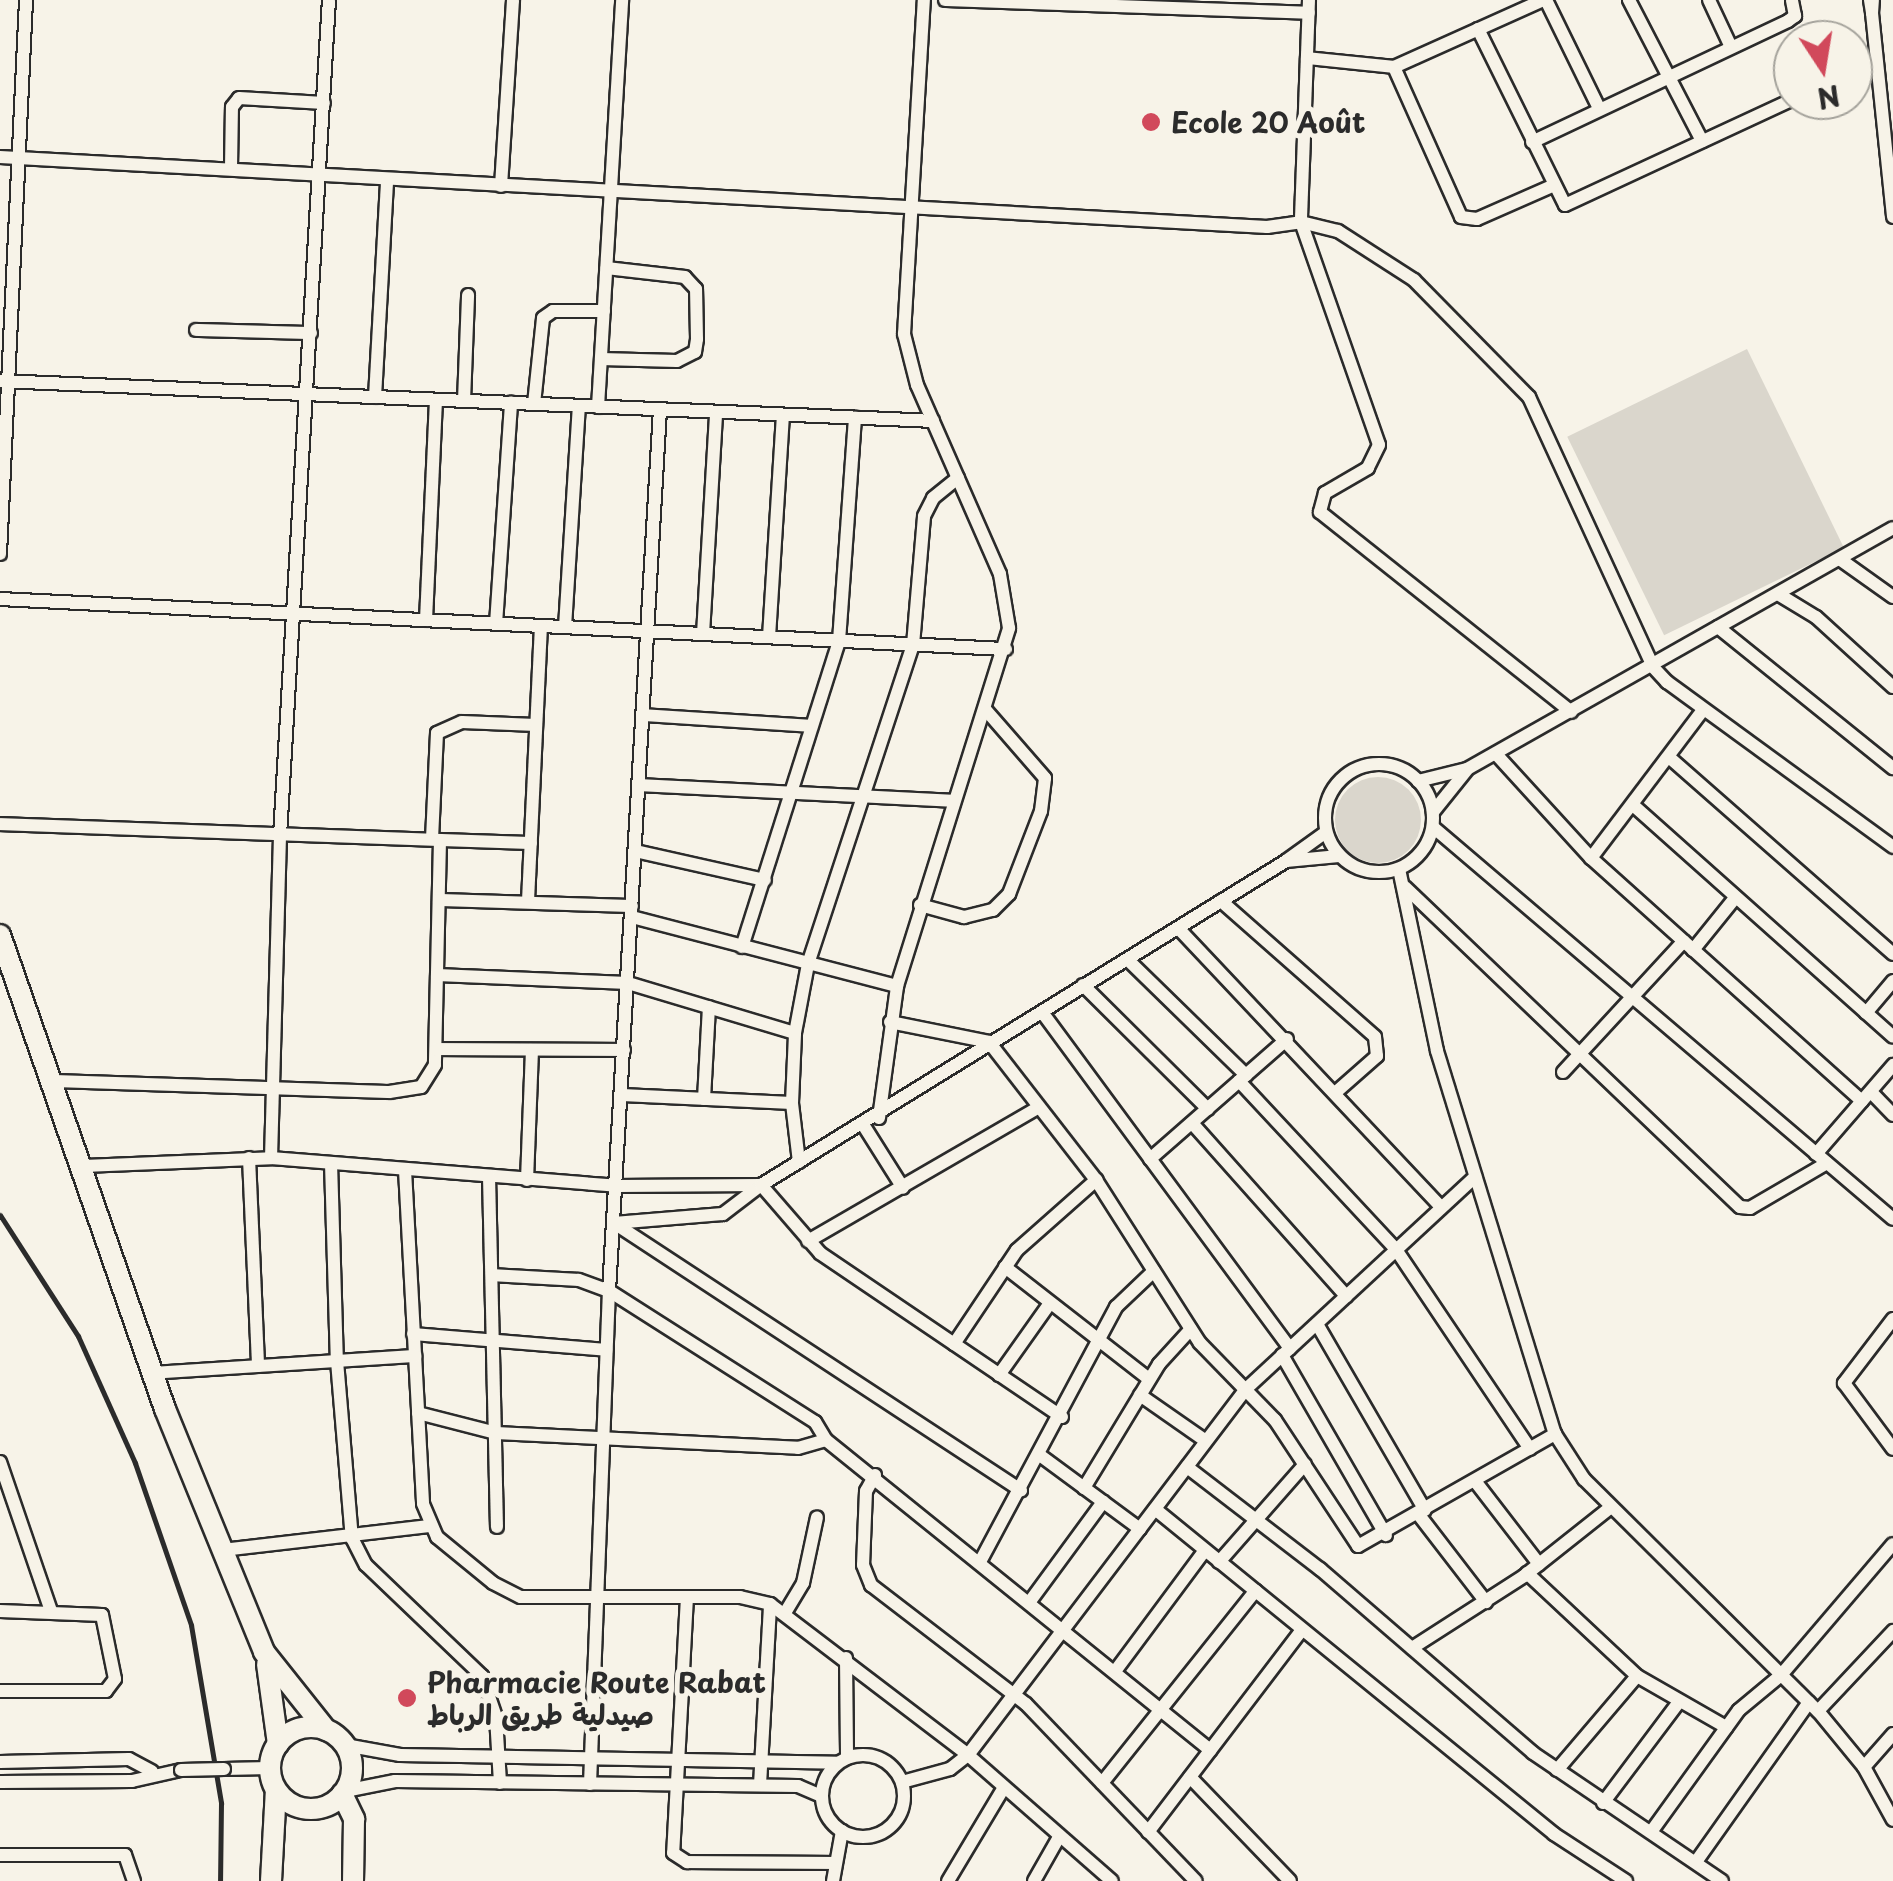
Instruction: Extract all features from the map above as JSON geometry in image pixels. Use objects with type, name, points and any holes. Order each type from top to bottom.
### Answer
[{"type":"main road","points":[[0,934],[84,1166],[151,1372],[264,1652],[278,1744],[270,1768],[276,1790],[271,1881]]},
{"type":"main road","points":[[264,1652],[326,1730],[345,1745],[352,1772],[343,1793],[308,1809],[276,1790]]},
{"type":"main road","points":[[278,1744],[300,1729],[326,1730]]},
{"type":"main road","points":[[343,1793],[354,1819],[353,1881]]},
{"type":"street","points":[[0,554],[26,0]]},
{"type":"street","points":[[271,1158],[280,836],[329,0]]},
{"type":"street","points":[[500,186],[512,0]]},
{"type":"street","points":[[598,406],[622,0]]},
{"type":"street","points":[[879,1118],[896,986],[951,801],[1006,649],[1008,604],[1000,574],[933,421],[904,334],[924,0]]},
{"type":"street","points":[[944,0],[1309,6],[1301,222],[1378,445],[1368,468],[1320,499],[1320,512],[1571,712]]},
{"type":"street","points":[[1307,58],[1394,67],[1544,0],[1599,108]]},
{"type":"street","points":[[1629,0],[1702,142]]},
{"type":"street","points":[[1709,0],[1731,47]]},
{"type":"street","points":[[1532,142],[1788,21],[1795,16],[1792,0]]},
{"type":"street","points":[[1871,4],[1876,83],[1893,217]]},
{"type":"street","points":[[1478,29],[1552,186],[1565,205],[1773,108]]},
{"type":"street","points":[[1394,67],[1461,217],[1477,220],[1552,186]]},
{"type":"street","points":[[1876,83],[1893,78]]},
{"type":"street","points":[[231,168],[232,107],[239,98],[324,103]]},
{"type":"street","points":[[0,157],[1267,227],[1301,222],[1338,231],[1384,256],[1516,380],[1542,420],[1652,666],[1702,710],[1893,847]]},
{"type":"street","points":[[374,397],[388,181]]},
{"type":"street","points":[[601,359],[677,361],[695,352],[697,339],[696,289],[686,277],[608,268]]},
{"type":"street","points":[[464,401],[468,295]]},
{"type":"street","points":[[534,404],[543,318],[553,311],[604,311]]},
{"type":"street","points":[[196,330],[311,333]]},
{"type":"street","points":[[6,381],[933,421]]},
{"type":"street","points":[[426,620],[436,400]]},
{"type":"street","points":[[496,624],[511,403]]},
{"type":"street","points":[[565,627],[579,406]]},
{"type":"street","points":[[590,1784],[594,1598],[609,1291],[660,409]]},
{"type":"street","points":[[702,634],[716,412]]},
{"type":"street","points":[[770,638],[783,415]]},
{"type":"street","points":[[742,947],[839,641],[855,418]]},
{"type":"street","points":[[799,1162],[792,1102],[794,1034],[808,964],[912,644],[924,516],[933,498],[958,478]]},
{"type":"street","points":[[1418,780],[1467,769],[1496,754],[1893,528]]},
{"type":"street","points":[[1841,560],[1893,596]]},
{"type":"street","points":[[1778,594],[1816,618],[1893,687]]},
{"type":"street","points":[[0,599],[1006,649]]},
{"type":"street","points":[[528,901],[541,626]]},
{"type":"street","points":[[1718,627],[1893,768]]},
{"type":"street","points":[[920,905],[964,917],[993,910],[1009,894],[1042,811],[1045,778],[985,708]]},
{"type":"street","points":[[1591,858],[1670,758],[1702,710]]},
{"type":"street","points":[[643,715],[812,726]]},
{"type":"street","points":[[53,1081],[407,1092],[430,1081],[436,1050],[438,733],[462,722],[536,725]]},
{"type":"street","points":[[1496,754],[1591,858],[1866,1097],[1893,1115]]},
{"type":"street","points":[[1670,758],[1893,954]]},
{"type":"street","points":[[1386,764],[1418,780],[1433,812],[1426,845],[1399,869],[1367,872],[1339,856],[1326,832],[1327,800],[1350,772],[1386,764]]},
{"type":"street","points":[[1433,812],[1467,769]]},
{"type":"street","points":[[639,785],[951,801]]},
{"type":"street","points":[[1633,805],[1893,1037]]},
{"type":"street","points":[[0,824],[531,843]]},
{"type":"street","points":[[1432,827],[1631,1001],[1893,1219]]},
{"type":"street","points":[[614,1223],[723,1214],[761,1185],[879,1118],[989,1042],[1179,929],[1326,832]]},
{"type":"street","points":[[635,851],[765,880]]},
{"type":"street","points":[[1286,861],[1339,856]]},
{"type":"street","points":[[1399,869],[1437,1051],[1555,1434],[1611,1507],[1813,1706],[1864,1767],[1893,1820]]},
{"type":"street","points":[[1406,888],[1740,1207],[1822,1158],[1893,1065]]},
{"type":"street","points":[[1563,1072],[1735,898]]},
{"type":"street","points":[[439,900],[528,901],[632,911],[742,947],[896,986]]},
{"type":"street","points":[[1222,901],[1375,1037],[1377,1056],[1335,1093]]},
{"type":"street","points":[[1179,929],[1288,1039],[1441,1207]]},
{"type":"street","points":[[1128,960],[1243,1078],[1395,1248],[1530,1448]]},
{"type":"street","points":[[436,975],[628,983],[794,1034]]},
{"type":"street","points":[[1866,1013],[1893,981]]},
{"type":"street","points":[[1084,985],[1208,1109]]},
{"type":"street","points":[[704,1099],[710,1008]]},
{"type":"street","points":[[1042,1012],[1286,1352],[1386,1535]]},
{"type":"street","points":[[890,1022],[989,1042],[1096,1180],[1191,1329],[1247,1388],[1305,1464],[1358,1546],[1386,1535],[1555,1434]]},
{"type":"street","points":[[1150,1160],[1288,1039]]},
{"type":"street","points":[[436,1050],[624,1050]]},
{"type":"street","points":[[527,1180],[532,1050]]},
{"type":"street","points":[[622,1095],[792,1102]]},
{"type":"street","points":[[808,1241],[1038,1108]]},
{"type":"street","points":[[1192,1123],[1346,1296]]},
{"type":"street","points":[[864,1126],[903,1188]]},
{"type":"street","points":[[249,1158],[258,1366]]},
{"type":"street","points":[[84,1166],[271,1158],[616,1186],[761,1185]]},
{"type":"street","points":[[331,1163],[337,1360],[352,1538],[366,1565],[482,1676],[501,1757],[500,1783]]},
{"type":"street","points":[[405,1170],[418,1413],[430,1526],[505,1592],[594,1598],[686,1597],[770,1604],[846,1658],[968,1755],[1112,1881]]},
{"type":"street","points":[[488,1176],[497,1528]]},
{"type":"street","points":[[902,1782],[950,1769],[968,1755],[1247,1388],[1475,1177]]},
{"type":"street","points":[[954,1344],[1030,1235],[1096,1180]]},
{"type":"street","points":[[761,1185],[808,1241],[1062,1418]]},
{"type":"street","points":[[614,1223],[1021,1490]]},
{"type":"street","points":[[1005,1267],[1149,1379]]},
{"type":"street","points":[[981,1560],[1062,1418],[1116,1307],[1154,1271]]},
{"type":"street","points":[[492,1275],[578,1280],[609,1291],[815,1422],[826,1440],[1066,1627],[1210,1750]]},
{"type":"street","points":[[999,1375],[1050,1303]]},
{"type":"street","points":[[1891,1441],[1844,1383],[1893,1319]]},
{"type":"street","points":[[1317,1324],[1422,1512],[1486,1602]]},
{"type":"street","points":[[1084,1488],[1149,1379],[1191,1329]]},
{"type":"street","points":[[414,1334],[606,1350]]},
{"type":"street","points":[[151,1372],[415,1356]]},
{"type":"street","points":[[1140,1395],[1206,1441]]},
{"type":"street","points":[[418,1413],[496,1432],[798,1448],[826,1440]]},
{"type":"street","points":[[1041,1456],[1140,1529]]},
{"type":"street","points":[[0,1462],[50,1611]]},
{"type":"street","points":[[1220,1562],[1305,1464]]},
{"type":"street","points":[[1187,1467],[1557,1770],[1698,1860],[1722,1881]]},
{"type":"street","points":[[874,1475],[865,1498],[867,1580],[1015,1695],[1196,1881]]},
{"type":"street","points":[[1475,1481],[1540,1564]]},
{"type":"street","points":[[1031,1600],[1103,1502]]},
{"type":"street","points":[[1412,1648],[1528,1573],[1611,1507]]},
{"type":"street","points":[[1155,1509],[1554,1834],[1626,1881]]},
{"type":"street","points":[[785,1612],[803,1583],[817,1517]]},
{"type":"street","points":[[222,1550],[430,1526]]},
{"type":"street","points":[[1651,1832],[1726,1727],[1781,1675],[1893,1544]]},
{"type":"street","points":[[1116,1670],[1205,1550]]},
{"type":"street","points":[[1528,1573],[1637,1676],[1678,1703],[1726,1727]]},
{"type":"street","points":[[1102,1783],[1255,1591]]},
{"type":"street","points":[[686,1597],[672,1849],[681,1861],[833,1863]]},
{"type":"street","points":[[760,1785],[770,1604]]},
{"type":"street","points":[[0,1610],[104,1617],[113,1687],[0,1692]]},
{"type":"street","points":[[1148,1832],[1302,1630]]},
{"type":"street","points":[[1698,1860],[1813,1706],[1893,1630]]},
{"type":"street","points":[[822,1796],[843,1761],[846,1658]]},
{"type":"street","points":[[1557,1770],[1637,1676]]},
{"type":"street","points":[[1603,1802],[1678,1703]]},
{"type":"street","points":[[1864,1767],[1893,1734]]},
{"type":"street","points":[[343,1793],[396,1782],[807,1787],[822,1796],[828,1816],[842,1831],[866,1836],[889,1827],[903,1806],[902,1782],[880,1758],[760,1762],[501,1757],[381,1754],[345,1745]]},
{"type":"street","points":[[0,1762],[129,1759],[152,1772]]},
{"type":"street","points":[[0,1782],[132,1780],[152,1772],[270,1768]]},
{"type":"street","points":[[1190,1777],[1290,1881]]},
{"type":"street","points":[[1877,1788],[1893,1792]]},
{"type":"street","points":[[948,1881],[1003,1789]]},
{"type":"street","points":[[833,1881],[833,1863],[842,1831]]},
{"type":"street","points":[[1034,1881],[1059,1837]]},
{"type":"street","points":[[0,1855],[124,1855],[134,1881]]},
{"type":"shaded area","points":[[1747,349],[1844,548],[1664,635],[1567,437]]},
{"type":"shaded area","points":[[1378,777],[1402,784],[1414,796],[1421,820],[1414,844],[1402,856],[1378,863],[1354,856],[1342,844],[1335,820],[1342,796],[1354,784]]},
{"type":"railway","points":[[0,1215],[78,1336],[135,1463],[191,1625],[221,1803],[220,1881]]},
{"type":"place","name":"Ecole 20 Août","points":[[1151,122]]},
{"type":"place","name":"Pharmacie Route Rabat صيدلية طريق الرباط","points":[[407,1698]]}]
